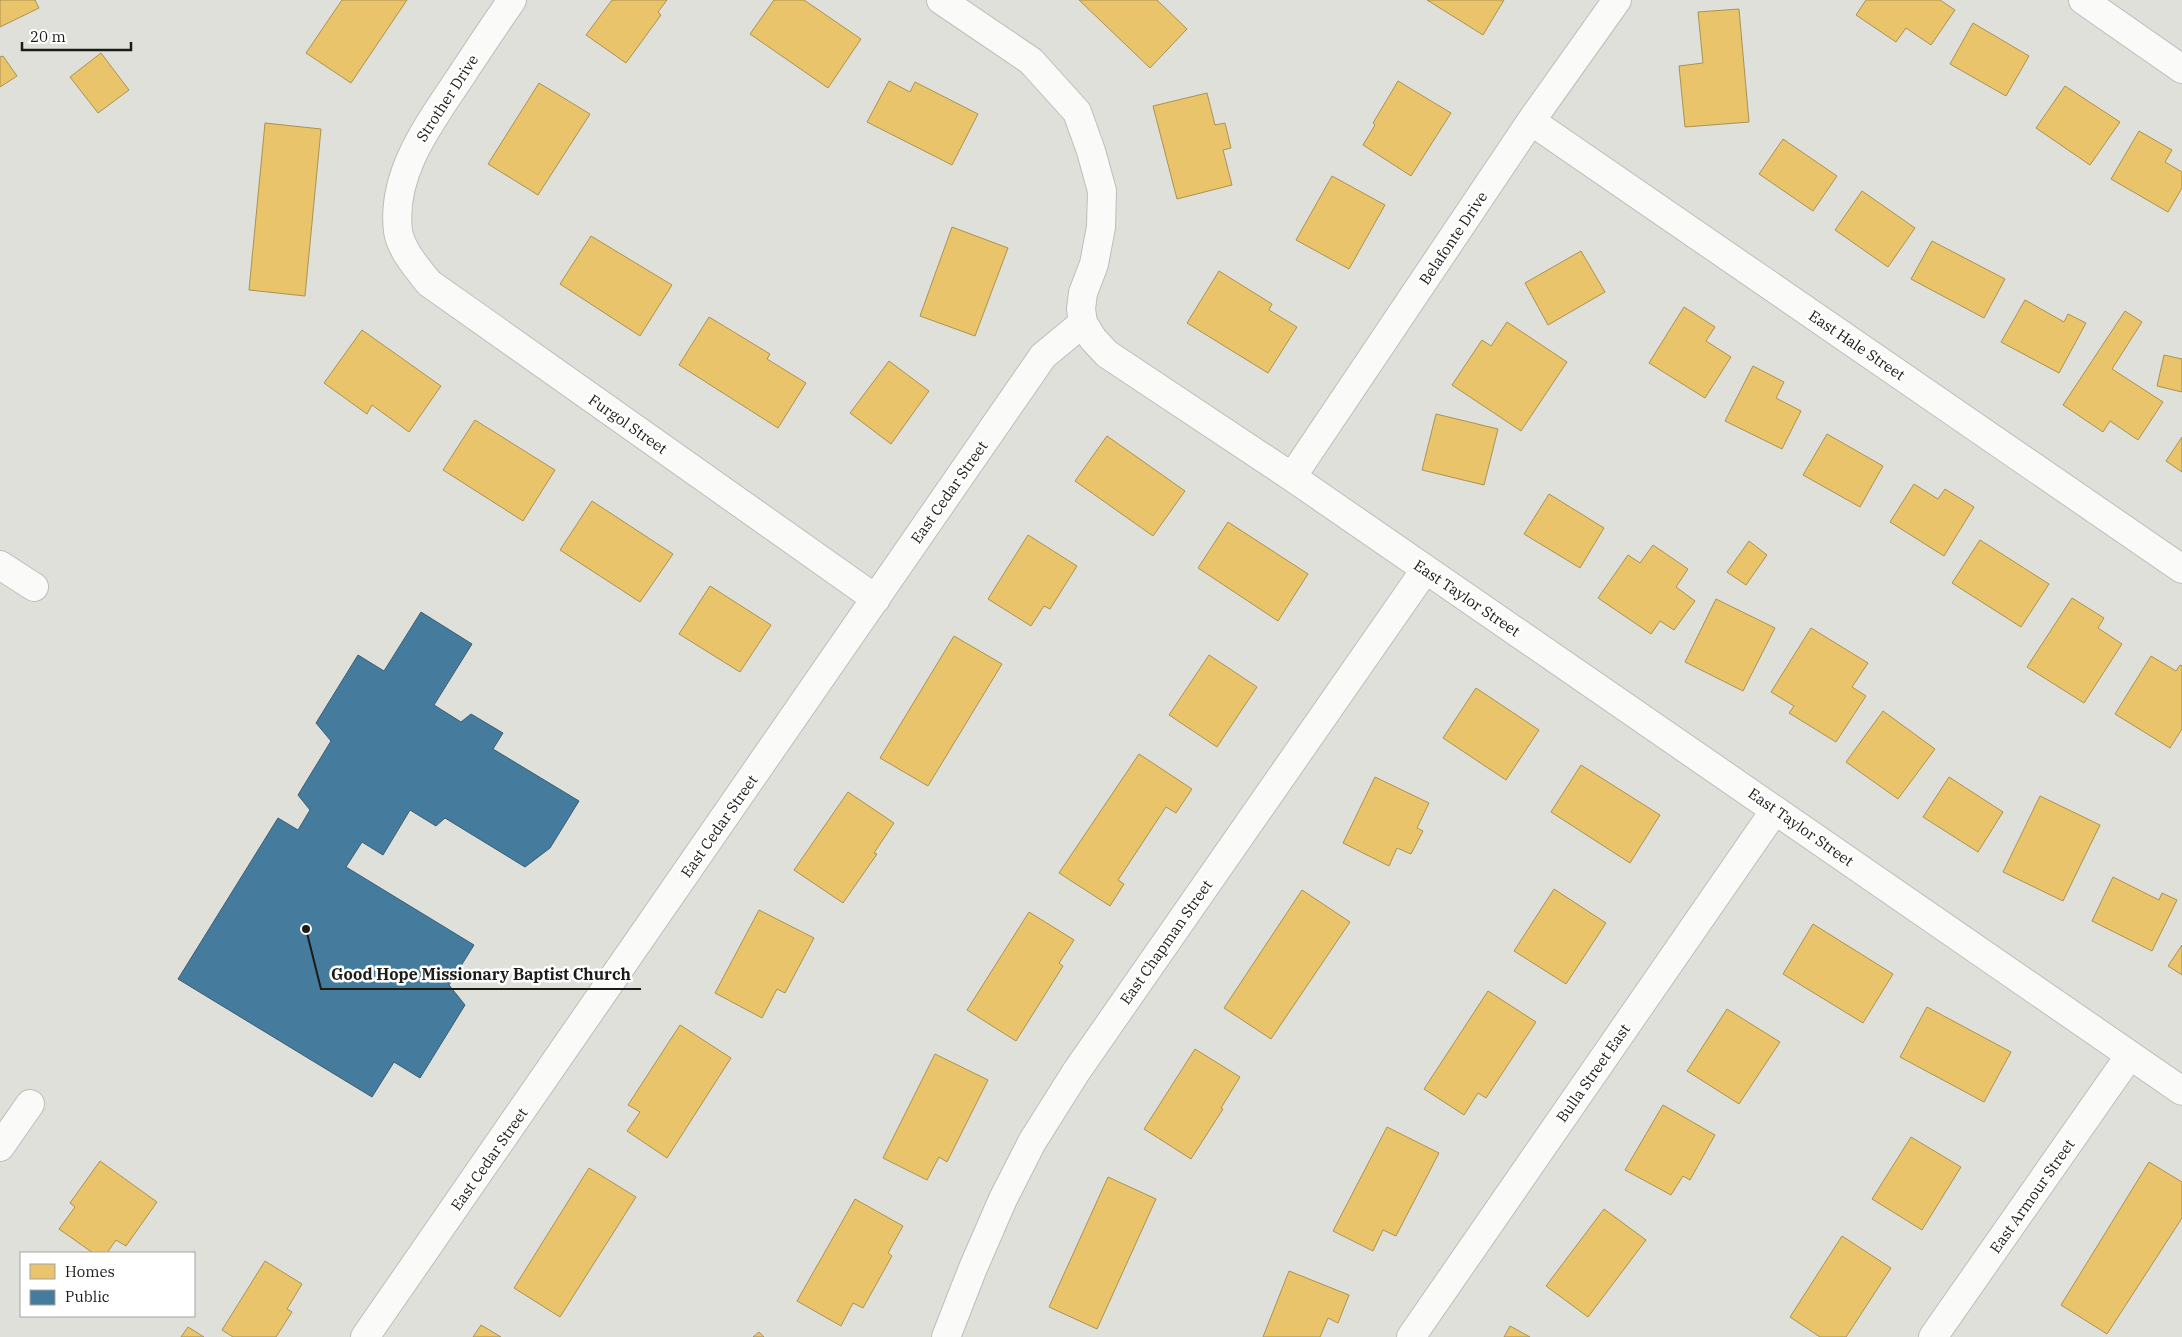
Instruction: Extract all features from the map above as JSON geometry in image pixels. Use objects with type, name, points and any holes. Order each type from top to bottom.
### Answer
[{"type":"street","name":"Strother Drive","points":[[398,233],[398,204],[405,174],[422,133],[512,0]]},
{"type":"street","points":[[942,0],[1031,61],[1076,112],[1102,191],[1101,227],[1094,264],[1083,293],[1081,309],[1083,323]]},
{"type":"street","name":"Belafonte Drive","points":[[1292,477],[1531,121],[1617,0]]},
{"type":"street","points":[[2083,0],[2182,68]]},
{"type":"street","name":"East Hale Street","points":[[1531,121],[2182,568]]},
{"type":"street","name":"Furgol Street","points":[[398,233],[411,261],[429,283],[876,599]]},
{"type":"street","name":"East Taylor Street","points":[[1083,323],[1093,339],[1107,354],[1292,477],[2182,1091]]},
{"type":"street","name":"East Cedar Street","points":[[365,1337],[1043,356],[1083,323]]},
{"type":"street","points":[[0,565],[34,587]]},
{"type":"street","name":"East Chapman Street","points":[[946,1337],[973,1268],[1003,1200],[1032,1142],[1076,1072],[1425,570]]},
{"type":"street","name":"Bulla Street East","points":[[1411,1337],[1775,810]]},
{"type":"street","name":"East Armour Street","points":[[1933,1337],[2130,1055]]},
{"type":"street","points":[[0,1147],[30,1104]]},
{"type":"building: Homes","points":[[0,0],[35,0],[39,8],[0,27]]},
{"type":"building: Homes","points":[[342,0],[407,0],[351,83],[306,53]]},
{"type":"building: Homes","points":[[612,0],[667,0],[658,12],[661,15],[626,63],[586,35]]},
{"type":"building: Homes","points":[[774,0],[804,0],[861,39],[828,88],[750,34]]},
{"type":"building: Homes","points":[[1079,0],[1157,0],[1187,29],[1150,68]]},
{"type":"building: Homes","points":[[1427,0],[1504,0],[1483,35]]},
{"type":"building: Homes","points":[[1866,0],[1940,0],[1955,10],[1931,45],[1906,28],[1896,42],[1856,15]]},
{"type":"building: Homes","points":[[1739,9],[1749,122],[1685,127],[1679,66],[1703,63],[1698,12]]},
{"type":"building: Homes","points":[[1973,23],[2029,56],[2006,96],[1950,64]]},
{"type":"building: Homes","points":[[101,53],[129,90],[98,113],[70,77]]},
{"type":"building: Homes","points":[[3,56],[17,76],[0,87],[0,57]]},
{"type":"building: Homes","points":[[889,81],[910,92],[915,82],[978,114],[952,165],[867,122]]},
{"type":"building: Homes","points":[[1398,81],[1451,113],[1411,176],[1363,145],[1375,125],[1373,123]]},
{"type":"building: Homes","points":[[539,83],[590,114],[538,195],[488,164]]},
{"type":"building: Homes","points":[[2065,86],[2120,122],[2090,165],[2036,128]]},
{"type":"building: Homes","points":[[1207,93],[1215,125],[1225,123],[1231,148],[1223,150],[1232,185],[1177,199],[1153,106]]},
{"type":"building: Homes","points":[[265,123],[321,129],[305,296],[249,290]]},
{"type":"building: Homes","points":[[2139,131],[2172,150],[2165,162],[2182,172],[2182,188],[2168,212],[2111,179]]},
{"type":"building: Homes","points":[[1783,139],[1837,176],[1813,211],[1759,174]]},
{"type":"building: Homes","points":[[1332,176],[1385,205],[1349,269],[1296,240]]},
{"type":"building: Homes","points":[[1862,191],[1915,228],[1888,267],[1835,230]]},
{"type":"building: Homes","points":[[952,227],[1008,248],[975,336],[920,316]]},
{"type":"building: Homes","points":[[591,236],[672,285],[640,336],[560,284]]},
{"type":"building: Homes","points":[[1932,241],[2005,279],[1984,318],[1911,279]]},
{"type":"building: Homes","points":[[1581,251],[1605,292],[1548,325],[1525,283]]},
{"type":"building: Homes","points":[[1219,271],[1272,304],[1269,310],[1297,327],[1268,373],[1187,323]]},
{"type":"building: Homes","points":[[2025,300],[2064,322],[2068,314],[2086,323],[2059,373],[2001,342]]},
{"type":"building: Homes","points":[[1684,307],[1715,327],[1706,341],[1731,357],[1705,398],[1649,363]]},
{"type":"building: Homes","points":[[2125,311],[2142,322],[2112,369],[2163,402],[2138,440],[2110,421],[2103,432],[2063,405]]},
{"type":"building: Homes","points":[[709,317],[770,354],[767,359],[806,383],[778,428],[679,365]]},
{"type":"building: Homes","points":[[1507,322],[1567,362],[1521,431],[1452,385],[1482,340],[1491,346]]},
{"type":"building: Homes","points":[[362,330],[441,386],[409,432],[372,405],[367,414],[324,383]]},
{"type":"building: Homes","points":[[2164,355],[2182,359],[2182,392],[2157,386]]},
{"type":"building: Homes","points":[[889,361],[929,391],[891,444],[850,413]]},
{"type":"building: Homes","points":[[1753,366],[1784,382],[1776,398],[1801,411],[1782,449],[1725,421]]},
{"type":"building: Homes","points":[[1436,414],[1498,429],[1484,485],[1422,470]]},
{"type":"building: Homes","points":[[475,420],[555,470],[523,521],[443,470]]},
{"type":"building: Homes","points":[[1827,434],[1883,466],[1860,507],[1803,475]]},
{"type":"building: Homes","points":[[1107,436],[1185,491],[1153,536],[1075,481]]},
{"type":"building: Homes","points":[[2182,437],[2182,472],[2166,461]]},
{"type":"building: Homes","points":[[1914,484],[1938,499],[1945,489],[1974,507],[1944,556],[1890,522]]},
{"type":"building: Homes","points":[[1549,494],[1604,528],[1580,568],[1524,534]]},
{"type":"building: Homes","points":[[592,501],[673,554],[640,602],[560,550]]},
{"type":"building: Homes","points":[[1228,522],[1308,574],[1278,621],[1198,568]]},
{"type":"building: Homes","points":[[1028,535],[1077,566],[1050,609],[1044,606],[1031,626],[988,599]]},
{"type":"building: Homes","points":[[1980,540],[2049,584],[2021,627],[1952,583]]},
{"type":"building: Homes","points":[[1749,541],[1767,555],[1746,585],[1727,572]]},
{"type":"building: Homes","points":[[1653,545],[1688,569],[1676,587],[1695,601],[1674,630],[1660,621],[1651,634],[1598,598],[1628,555],[1640,563]]},
{"type":"building: Homes","points":[[710,586],[771,625],[740,672],[679,634]]},
{"type":"building: Homes","points":[[2072,598],[2104,618],[2098,628],[2122,644],[2084,703],[2027,667]]},
{"type":"building: Homes","points":[[1716,599],[1775,628],[1743,691],[1685,662]]},
{"type":"building: Homes","points":[[1811,628],[1868,663],[1852,687],[1866,696],[1836,742],[1789,713],[1794,706],[1771,692]]},
{"type":"building: Homes","points":[[954,636],[1002,664],[928,786],[880,758]]},
{"type":"building: Homes","points":[[1209,655],[1257,687],[1217,747],[1169,715]]},
{"type":"building: Homes","points":[[2151,656],[2176,671],[2180,665],[2182,666],[2182,729],[2170,748],[2115,714]]},
{"type":"building: Homes","points":[[1476,688],[1539,730],[1506,780],[1443,738]]},
{"type":"building: Homes","points":[[1883,711],[1935,749],[1898,799],[1846,762]]},
{"type":"building: Homes","points":[[1139,754],[1192,789],[1176,813],[1166,807],[1118,880],[1124,884],[1110,906],[1059,873]]},
{"type":"building: Homes","points":[[1581,765],[1660,815],[1630,863],[1551,812]]},
{"type":"building: Homes","points":[[1375,777],[1429,803],[1417,828],[1423,831],[1411,854],[1397,848],[1389,866],[1343,843]]},
{"type":"building: Homes","points":[[1949,777],[2003,812],[1978,852],[1923,817]]},
{"type":"building: Homes","points":[[848,792],[894,823],[874,853],[877,854],[843,903],[794,870]]},
{"type":"building: Homes","points":[[2040,796],[2100,825],[2063,901],[2003,872]]},
{"type":"building: Homes","points":[[2113,877],[2159,900],[2162,893],[2177,900],[2152,951],[2092,921]]},
{"type":"building: Homes","points":[[1554,889],[1606,923],[1566,984],[1514,951]]},
{"type":"building: Homes","points":[[1302,890],[1350,922],[1271,1039],[1224,1008]]},
{"type":"building: Homes","points":[[759,910],[814,938],[785,993],[777,989],[762,1018],[715,993]]},
{"type":"building: Homes","points":[[1029,912],[1074,940],[1059,963],[1063,966],[1016,1041],[967,1010]]},
{"type":"building: Homes","points":[[1813,924],[1893,974],[1863,1023],[1783,974]]},
{"type":"building: Homes","points":[[2182,945],[2182,975],[2168,966]]},
{"type":"building: Homes","points":[[1488,991],[1536,1022],[1486,1098],[1478,1093],[1464,1115],[1424,1089]]},
{"type":"building: Homes","points":[[1927,1007],[2011,1052],[1984,1102],[1900,1057]]},
{"type":"building: Homes","points":[[1727,1009],[1780,1042],[1739,1104],[1687,1071]]},
{"type":"building: Homes","points":[[680,1025],[731,1058],[667,1158],[627,1131],[640,1112],[628,1105]]},
{"type":"building: Homes","points":[[1195,1049],[1240,1077],[1221,1108],[1223,1109],[1191,1159],[1144,1129]]},
{"type":"building: Homes","points":[[935,1054],[988,1080],[947,1162],[939,1157],[927,1180],[883,1158]]},
{"type":"building: Homes","points":[[1663,1105],[1715,1135],[1690,1180],[1683,1176],[1671,1195],[1625,1170]]},
{"type":"building: Homes","points":[[1387,1127],[1439,1153],[1396,1236],[1383,1230],[1373,1251],[1333,1231]]},
{"type":"building: Homes","points":[[1911,1137],[1961,1167],[1922,1230],[1872,1199]]},
{"type":"building: Homes","points":[[100,1161],[157,1202],[126,1246],[116,1240],[108,1252],[92,1252],[59,1229],[75,1207],[70,1203]]},
{"type":"building: Homes","points":[[2149,1162],[2182,1182],[2182,1218],[2107,1334],[2061,1305]]},
{"type":"building: Homes","points":[[589,1168],[636,1197],[560,1317],[514,1288]]},
{"type":"building: Homes","points":[[1108,1177],[1156,1199],[1097,1329],[1049,1307]]},
{"type":"building: Homes","points":[[855,1199],[903,1226],[888,1253],[892,1256],[863,1308],[853,1303],[841,1326],[797,1301]]},
{"type":"building: Homes","points":[[1604,1209],[1646,1240],[1588,1317],[1546,1286]]},
{"type":"building: Homes","points":[[1842,1236],[1891,1268],[1846,1337],[1820,1337],[1790,1317]]},
{"type":"building: Homes","points":[[265,1261],[302,1284],[287,1309],[292,1312],[276,1337],[233,1337],[222,1330]]},
{"type":"building: Homes","points":[[1289,1271],[1349,1295],[1338,1323],[1328,1318],[1320,1337],[1263,1337]]},
{"type":"building: Homes","points":[[481,1325],[501,1337],[473,1337]]},
{"type":"building: Homes","points":[[1510,1326],[1530,1337],[1504,1337]]},
{"type":"building: Homes","points":[[188,1327],[204,1337],[181,1337]]},
{"type":"building: Homes","points":[[759,1332],[764,1337],[753,1337]]},
{"type":"building: Public","points":[[421,612],[472,644],[434,705],[461,722],[471,714],[503,733],[493,749],[579,801],[550,848],[525,867],[445,818],[436,826],[410,810],[383,855],[362,842],[346,867],[474,945],[449,985],[465,1005],[420,1078],[394,1062],[372,1097],[178,979],[278,818],[298,830],[310,810],[298,795],[331,741],[316,723],[358,655],[384,671]]},
{"type":"place","name":"Good Hope Missionary Baptist Church","points":[[306,929]]}]
